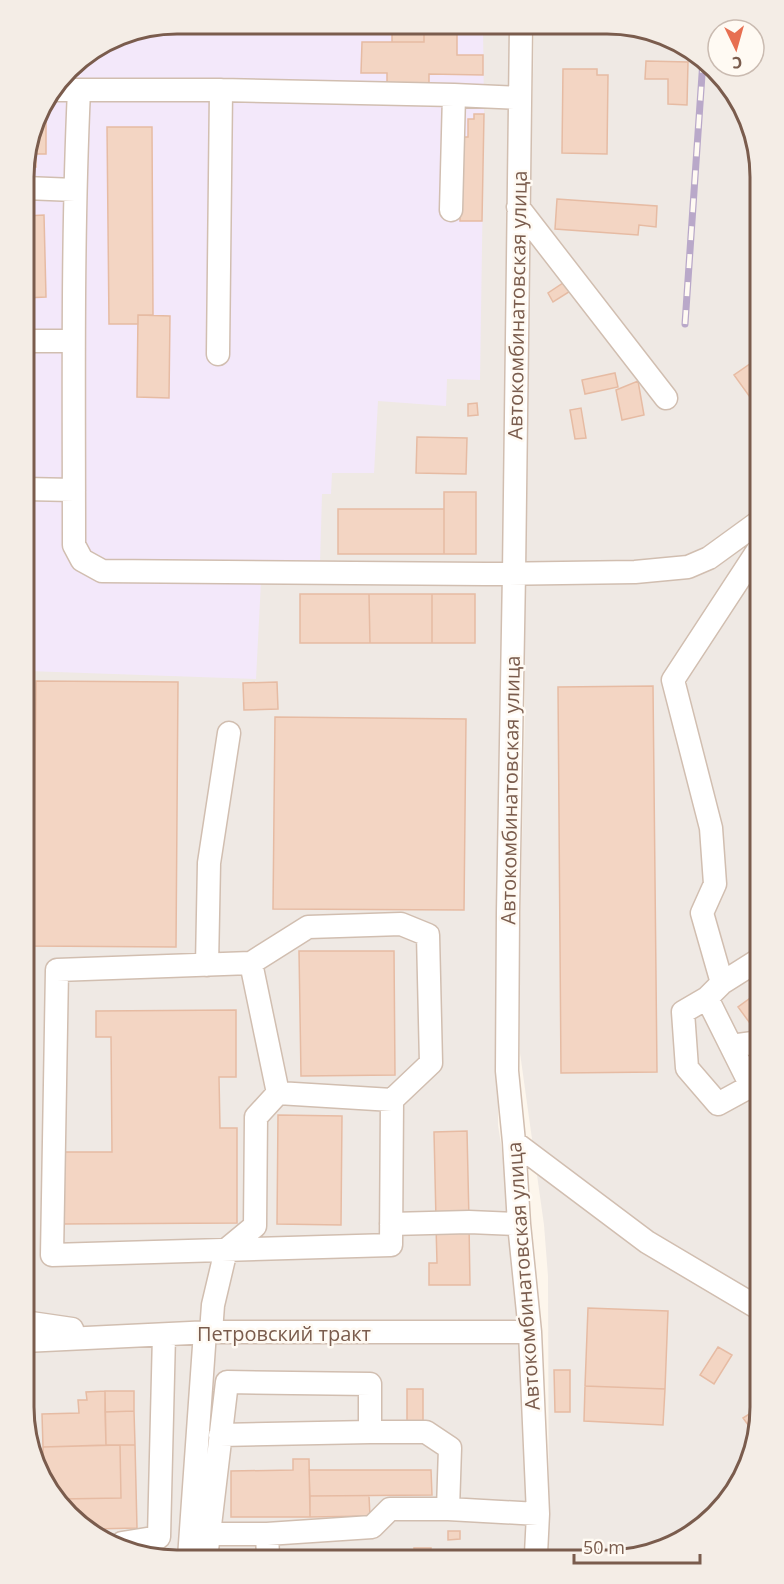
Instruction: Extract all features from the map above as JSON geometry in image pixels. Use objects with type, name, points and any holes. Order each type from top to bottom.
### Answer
[{"type":"street","name":"Автокомбинатовская улица","points":[[521,34],[507,1071],[530,1332],[538,1514],[536,1550]]},
{"type":"street","points":[[64,90],[221,90],[520,98]]},
{"type":"street","points":[[79,90],[73,341],[74,544],[82,560],[102,570],[635,572],[688,567],[750,537]]},
{"type":"street","points":[[218,354],[221,90]]},
{"type":"street","points":[[451,210],[454,95]]},
{"type":"street","points":[[35,188],[75,190]]},
{"type":"street","points":[[518,207],[666,398]]},
{"type":"street","points":[[35,341],[73,341]]},
{"type":"street","points":[[35,489],[74,490]]},
{"type":"street","points":[[749,1081],[731,1046],[714,990],[702,913],[714,885],[711,828],[673,680],[750,547]]},
{"type":"street","points":[[207,965],[209,863],[229,733]]},
{"type":"street","points":[[401,924],[428,935],[431,1063],[392,1100],[390,1245],[52,1255],[57,970],[251,963],[308,927],[401,924]]},
{"type":"street","points":[[251,963],[278,1093]]},
{"type":"street","points":[[749,966],[683,1012],[687,1068],[718,1104],[749,1094]]},
{"type":"street","points":[[731,1046],[749,1043]]},
{"type":"street","points":[[278,1093],[392,1100]]},
{"type":"street","points":[[190,1550],[208,1332],[213,1305],[226,1250],[255,1226],[256,1117],[278,1093]]},
{"type":"street","points":[[514,1142],[647,1242],[749,1303]]},
{"type":"street","points":[[391,1224],[469,1222],[519,1224]]},
{"type":"street","points":[[34,1323],[130,1336]]},
{"type":"street","name":"Петровский тракт","points":[[34,1341],[208,1332],[530,1332]]},
{"type":"street","points":[[130,1542],[159,1537],[164,1335]]},
{"type":"street","points":[[207,1550],[227,1382],[370,1384],[369,1432]]},
{"type":"street","points":[[220,1435],[426,1432],[450,1448],[448,1509]]},
{"type":"street","points":[[209,1534],[267,1534],[372,1527],[390,1509],[448,1509],[538,1514]]},
{"type":"street","points":[[267,1534],[268,1550]]},
{"type":"shaded area","points":[[483,34],[480,380],[447,379],[446,406],[378,401],[374,473],[332,473],[331,494],[322,494],[320,564],[262,562],[256,679],[35,671],[35,168],[39,140],[49,114],[64,90],[83,70],[114,49],[150,37],[168,35]]},
{"type":"shaded area","points":[[513,34],[498,1125],[526,1283],[526,1550],[178,1550],[140,1545],[123,1539],[83,1514],[70,1501],[49,1470],[37,1434],[34,1406],[35,168],[39,140],[45,123],[70,83],[90,64],[114,49],[150,37],[168,35]]},
{"type":"shaded area","points":[[534,34],[606,34],[634,37],[670,49],[701,70],[706,78],[714,83],[735,114],[742,132],[747,150],[750,178],[749,1416],[747,1434],[735,1470],[708,1508],[670,1535],[644,1545],[625,1548],[549,1550],[548,1276],[544,1225],[520,1053],[525,709],[525,481]]},
{"type":"building","points":[[392,34],[424,34],[424,42],[392,42]]},
{"type":"building","points":[[424,34],[457,34],[457,55],[483,55],[483,75],[429,74],[429,84],[387,84],[387,73],[361,73],[362,42],[424,42]]},
{"type":"building","points":[[646,61],[688,62],[687,105],[668,104],[668,79],[645,79]]},
{"type":"building","points":[[563,69],[597,69],[597,75],[608,75],[607,154],[562,153]]},
{"type":"building","points":[[474,114],[484,114],[482,221],[460,221],[461,137],[468,137],[468,119],[474,119]]},
{"type":"building","points":[[45,122],[46,122],[46,154],[37,154]]},
{"type":"building","points":[[107,127],[152,127],[153,315],[138,315],[138,324],[109,324]]},
{"type":"building","points":[[557,199],[657,206],[656,227],[639,225],[638,235],[555,229]]},
{"type":"building","points":[[35,215],[44,215],[46,297],[35,298]]},
{"type":"building","points":[[566,281],[572,290],[553,302],[548,293]]},
{"type":"building","points":[[138,315],[170,316],[169,398],[137,397]]},
{"type":"building","points":[[750,364],[750,397],[734,375]]},
{"type":"building","points":[[615,373],[618,387],[585,394],[582,380]]},
{"type":"building","points":[[638,381],[644,415],[622,420],[616,390]]},
{"type":"building","points":[[477,403],[478,415],[468,416],[468,404]]},
{"type":"building","points":[[581,408],[586,438],[575,439],[570,410]]},
{"type":"building","points":[[417,437],[467,438],[466,474],[416,473]]},
{"type":"building","points":[[444,492],[476,492],[476,554],[444,554]]},
{"type":"building","points":[[338,509],[444,509],[444,554],[338,554]]},
{"type":"building","points":[[300,594],[369,594],[370,643],[300,643]]},
{"type":"building","points":[[369,594],[432,594],[432,643],[370,643]]},
{"type":"building","points":[[432,594],[475,594],[475,643],[432,643]]},
{"type":"building","points":[[36,681],[178,682],[176,947],[34,946]]},
{"type":"building","points":[[277,682],[278,709],[244,710],[243,683]]},
{"type":"building","points":[[653,686],[657,1072],[561,1073],[558,687]]},
{"type":"building","points":[[275,717],[466,719],[464,910],[273,909]]},
{"type":"building","points":[[299,951],[394,951],[395,1075],[301,1076]]},
{"type":"building","points":[[749,999],[749,1022],[738,1007]]},
{"type":"building","points":[[236,1010],[236,1077],[219,1077],[220,1128],[237,1128],[237,1223],[61,1224],[61,1152],[112,1152],[111,1037],[96,1037],[96,1011]]},
{"type":"building","points":[[278,1115],[342,1116],[341,1225],[277,1224]]},
{"type":"building","points":[[467,1131],[469,1220],[436,1220],[434,1132]]},
{"type":"building","points":[[469,1224],[470,1285],[429,1285],[429,1263],[437,1263],[436,1225]]},
{"type":"building","points":[[588,1308],[668,1311],[665,1389],[585,1386]]},
{"type":"building","points":[[718,1347],[732,1355],[714,1384],[700,1375]]},
{"type":"building","points":[[554,1370],[570,1370],[570,1412],[555,1412]]},
{"type":"building","points":[[585,1386],[665,1389],[663,1425],[584,1421]]},
{"type":"building","points":[[407,1389],[423,1389],[423,1422],[407,1422]]},
{"type":"building","points":[[105,1391],[134,1391],[134,1411],[105,1412]]},
{"type":"building","points":[[105,1391],[106,1445],[43,1447],[42,1414],[79,1413],[78,1400],[87,1400],[86,1392]]},
{"type":"building","points":[[134,1411],[135,1445],[106,1445],[105,1412]]},
{"type":"building","points":[[749,1414],[748,1425],[743,1418]]},
{"type":"building","points":[[120,1445],[121,1498],[68,1499],[49,1470],[43,1455],[43,1447]]},
{"type":"building","points":[[120,1445],[135,1445],[137,1528],[104,1529],[83,1514],[68,1499],[121,1498]]},
{"type":"building","points":[[293,1459],[309,1459],[310,1517],[231,1517],[231,1471],[293,1470]]},
{"type":"building","points":[[309,1470],[431,1470],[432,1495],[310,1496]]},
{"type":"building","points":[[310,1496],[369,1496],[370,1516],[310,1517]]},
{"type":"building","points":[[448,1531],[460,1531],[460,1539],[448,1540]]},
{"type":"building","points":[[414,1548],[431,1548],[431,1550],[414,1550]]},
{"type":"railway","points":[[685,324],[702,71]]}]
